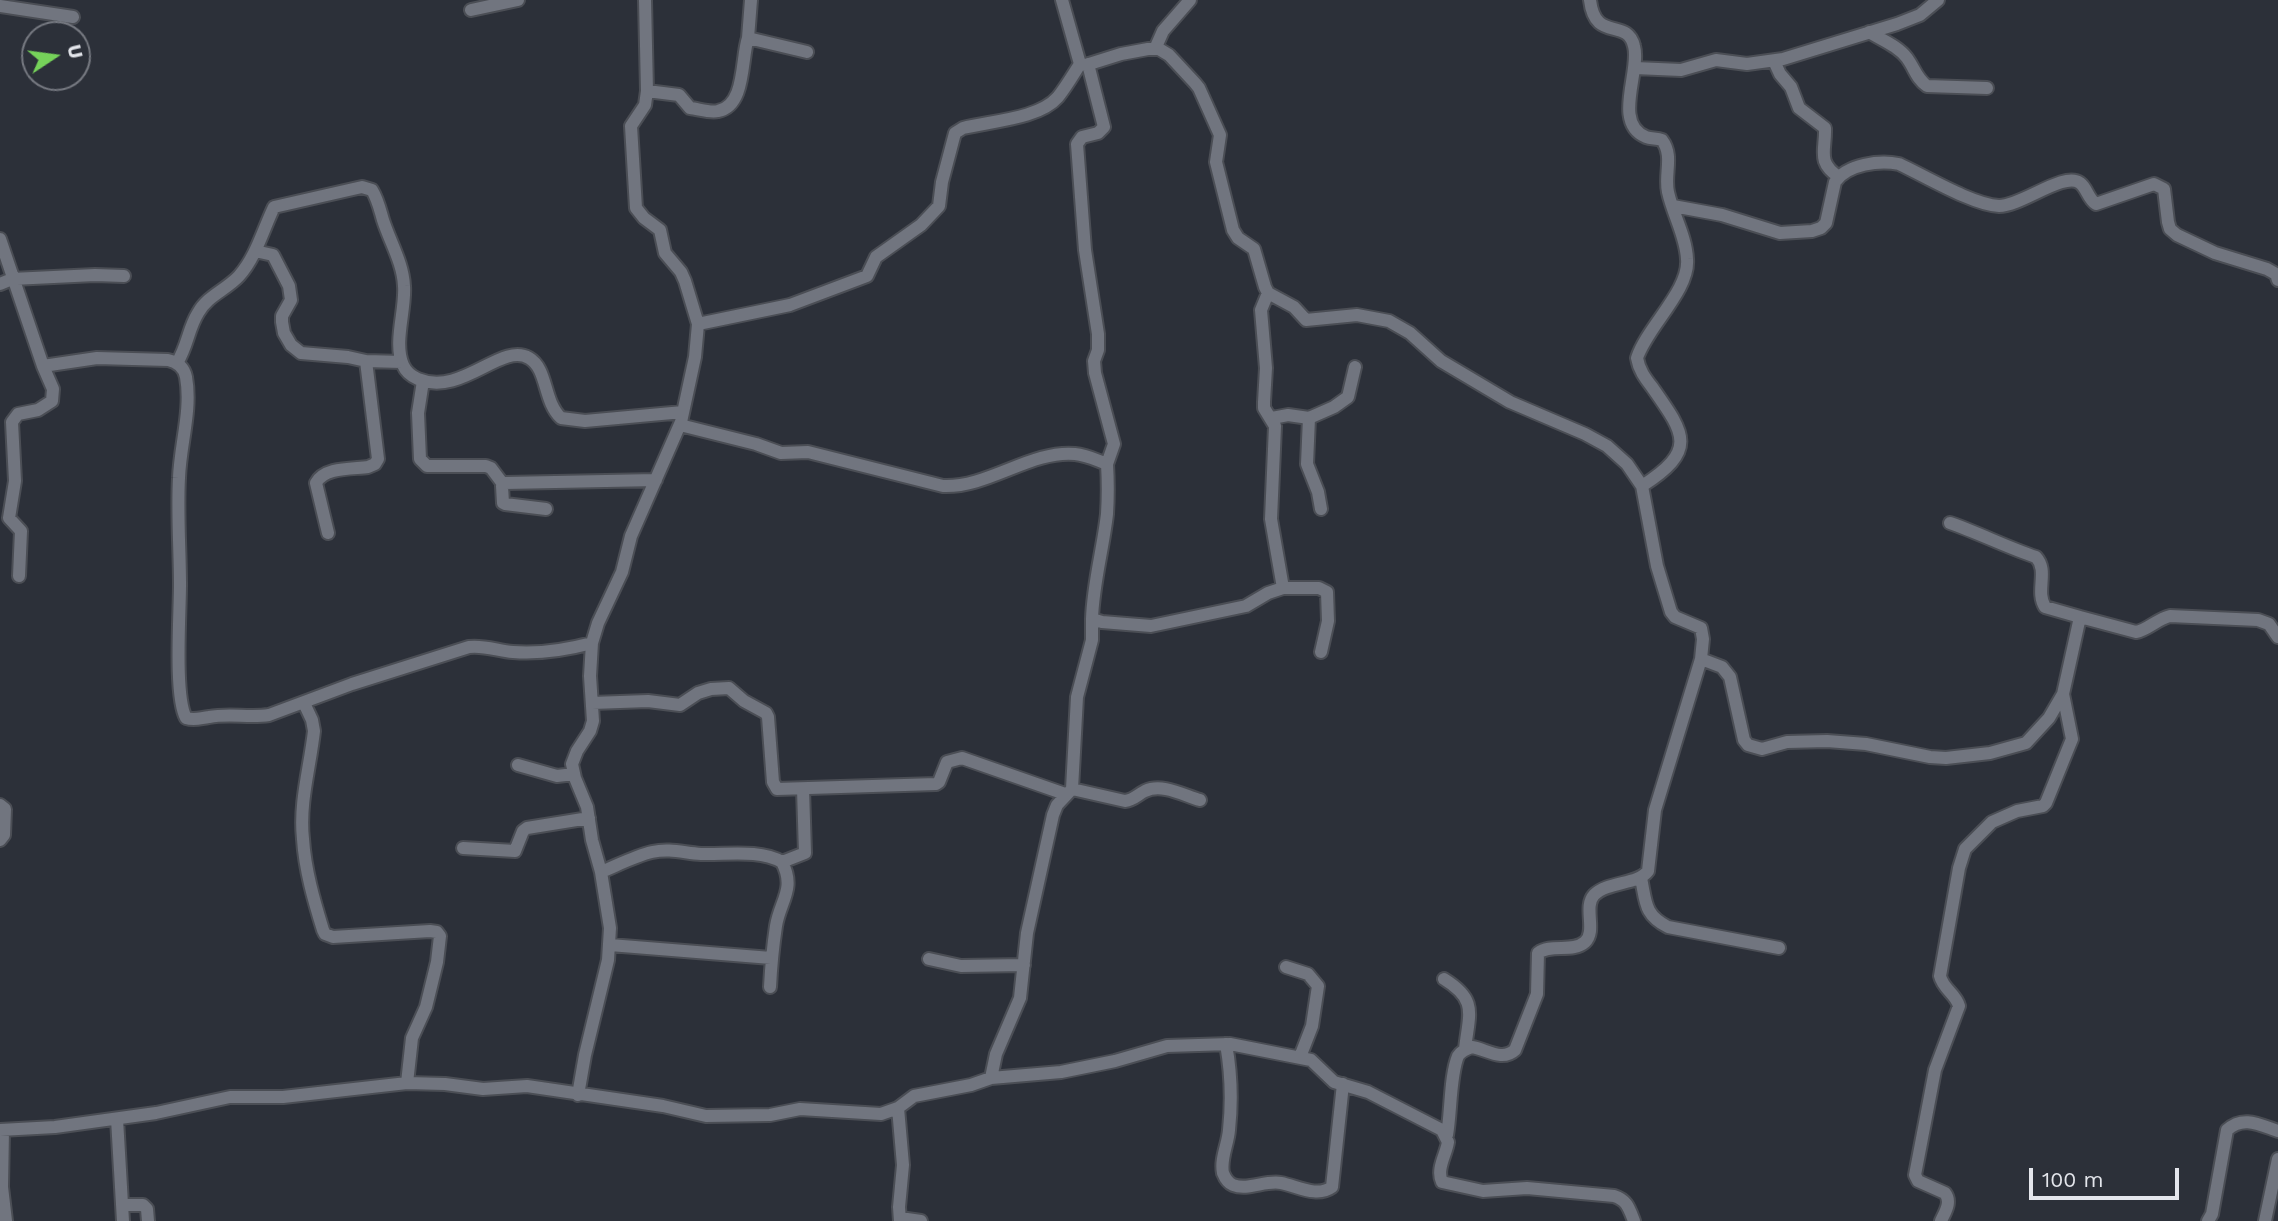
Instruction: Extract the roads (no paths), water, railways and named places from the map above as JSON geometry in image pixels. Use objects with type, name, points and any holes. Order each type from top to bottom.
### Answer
[{"type":"street","points":[[471,10],[518,0]]},
{"type":"street","points":[[578,1095],[610,945],[601,872],[584,799],[572,764],[590,732],[593,721],[590,677],[592,643],[598,622],[622,572],[631,536],[680,425],[698,342],[698,324],[681,272],[664,253],[660,230],[636,208],[631,126],[645,105],[647,91],[645,0]]},
{"type":"street","points":[[647,91],[679,95],[690,108],[719,111],[726,107],[741,89],[751,0]]},
{"type":"street","points":[[991,1078],[996,1054],[1020,998],[1027,933],[1057,805],[1069,792],[1077,697],[1092,640],[1093,600],[1107,513],[1107,464],[1114,444],[1095,373],[1098,334],[1085,250],[1077,144],[1082,136],[1098,133],[1104,127],[1062,0]]},
{"type":"street","points":[[1155,49],[1163,31],[1190,0]]},
{"type":"street","points":[[1590,0],[1595,19],[1600,25],[1626,33],[1632,39],[1636,57],[1629,100],[1632,122],[1644,136],[1662,140],[1667,146],[1667,189],[1685,245],[1688,272],[1637,358],[1641,372],[1676,423],[1681,436],[1681,446],[1673,462],[1660,475],[1642,486]]},
{"type":"street","points":[[1635,68],[1668,71],[1716,60],[1747,64],[1774,61],[1920,15],[1938,0]]},
{"type":"street","points":[[0,6],[73,17]]},
{"type":"street","points":[[1869,33],[1896,47],[1908,59],[1919,81],[1927,86],[1987,88]]},
{"type":"street","points":[[748,38],[807,52]]},
{"type":"street","points":[[698,324],[790,305],[867,276],[876,257],[921,225],[939,206],[942,182],[955,133],[963,128],[1029,113],[1046,106],[1059,96],[1084,64],[1121,54],[1155,49],[1164,51],[1199,88],[1220,135],[1216,162],[1233,230],[1238,239],[1254,249],[1268,293],[1261,310],[1266,368],[1264,402],[1266,412],[1275,426],[1271,519],[1283,588]]},
{"type":"street","points":[[1774,61],[1780,75],[1791,87],[1799,108],[1825,128],[1825,165],[1839,177]]},
{"type":"street","points":[[1672,206],[1722,215],[1780,233],[1818,230],[1826,223],[1835,182],[1839,177],[1864,166],[1888,161],[1978,200],[2002,206],[2034,196],[2066,179],[2082,184],[2092,202],[2096,204],[2143,186],[2159,184],[2167,197],[2168,222],[2177,235],[2215,253],[2267,269],[2276,274],[2278,281]]},
{"type":"street","points":[[177,363],[186,349],[198,311],[238,277],[255,251],[274,207],[362,187],[372,190],[399,261],[404,286],[400,327],[402,362],[407,373],[423,381],[456,380],[501,358],[522,356],[529,359],[541,373],[550,405],[561,418],[585,421],[683,412]]},
{"type":"street","points":[[0,239],[6,281],[52,389],[52,401],[38,410],[18,414],[12,422],[15,481],[6,508],[9,518],[19,528],[22,541],[19,576]]},
{"type":"street","points":[[255,251],[273,254],[289,286],[291,300],[282,316],[282,322],[284,333],[291,345],[301,354],[402,362]]},
{"type":"street","points":[[6,281],[95,275],[124,276]]},
{"type":"street","points":[[1268,293],[1294,307],[1306,320],[1357,315],[1389,321],[1400,326],[1441,361],[1494,393],[1606,446],[1627,464],[1642,486],[1657,566],[1671,612],[1675,617],[1701,628],[1701,659],[1655,810],[1648,871],[1642,878],[1605,888],[1593,896],[1589,936],[1585,942],[1538,953],[1537,994],[1515,1050],[1504,1056],[1472,1047],[1465,1049],[1458,1057],[1448,1142],[1439,1172],[1442,1182],[1483,1191],[1527,1188],[1614,1196],[1623,1199],[1631,1217]]},
{"type":"street","points":[[43,366],[97,358],[168,360],[177,363],[184,370],[187,380],[185,434],[178,478],[182,709],[186,718],[194,720],[221,715],[255,717],[469,647],[540,653],[592,643]]},
{"type":"street","points":[[328,533],[317,478],[324,473],[368,467],[378,459],[366,361]]},
{"type":"street","points":[[1272,418],[1288,415],[1309,418],[1324,413],[1348,397],[1355,367]]},
{"type":"street","points":[[423,381],[418,413],[420,459],[423,463],[427,466],[486,466],[491,468],[503,484],[503,503],[546,509]]},
{"type":"street","points":[[1309,418],[1307,464],[1318,492],[1321,509]]},
{"type":"street","points":[[680,425],[782,453],[808,452],[943,486],[973,483],[1056,455],[1081,455],[1107,464]]},
{"type":"street","points":[[503,484],[656,480]]},
{"type":"street","points":[[1950,523],[2036,557],[2042,569],[2040,591],[2045,607],[2136,632],[2160,618],[2170,616],[2258,620],[2269,624],[2278,637]]},
{"type":"street","points":[[1092,619],[1151,626],[1246,606],[1283,588],[1320,588],[1327,592],[1328,621],[1321,652]]},
{"type":"street","points":[[1701,659],[1726,670],[1730,677],[1744,740],[1748,745],[1762,749],[1787,742],[1827,741],[1895,748],[1930,757],[1990,753],[2026,743],[2049,718],[2063,694],[2080,618]]},
{"type":"street","points":[[592,703],[648,701],[680,705],[698,693],[729,688],[768,717],[774,785],[777,789],[936,784],[947,762],[962,758],[1069,792],[1130,801],[1145,791],[1166,789],[1199,800]]},
{"type":"street","points":[[1941,1221],[1949,1201],[1948,1196],[1918,1181],[1915,1175],[1935,1070],[1959,1006],[1958,1000],[1945,988],[1940,976],[1961,856],[1976,835],[1992,822],[2046,803],[2072,739],[2063,694]]},
{"type":"street","points":[[303,703],[312,720],[314,731],[302,838],[323,930],[333,937],[430,931],[437,932],[440,936],[426,1007],[412,1038],[407,1083]]},
{"type":"street","points":[[519,765],[557,776],[574,774]]},
{"type":"street","points":[[601,872],[652,852],[668,850],[698,854],[736,853],[782,862],[805,853],[803,789]]},
{"type":"street","points":[[0,805],[5,809],[6,816],[4,835],[0,839]]},
{"type":"street","points":[[463,848],[515,852],[523,831],[527,828],[589,818]]},
{"type":"street","points":[[770,987],[771,958],[779,913],[788,892],[782,862]]},
{"type":"street","points":[[1642,878],[1648,909],[1657,922],[1677,929],[1779,948]]},
{"type":"street","points":[[610,945],[771,958]]},
{"type":"street","points":[[929,959],[961,966],[1024,965]]},
{"type":"street","points":[[1286,967],[1308,974],[1318,986],[1312,1026],[1300,1057]]},
{"type":"street","points":[[1444,979],[1458,988],[1468,1000],[1469,1019],[1465,1049]]},
{"type":"street","points":[[6,1221],[2,1187],[2,1130],[117,1119],[230,1097],[283,1097],[407,1083],[483,1089],[527,1086],[663,1106],[706,1116],[770,1115],[800,1109],[870,1114],[890,1112],[914,1096],[971,1085],[991,1078],[1061,1072],[1115,1061],[1167,1046],[1226,1044],[1311,1060],[1334,1082],[1368,1092],[1443,1130],[1447,1135]]},
{"type":"street","points":[[1226,1044],[1230,1099],[1229,1131],[1223,1165],[1226,1179],[1235,1186],[1277,1182],[1322,1192],[1332,1187],[1343,1084]]},
{"type":"street","points":[[898,1108],[903,1165],[900,1220],[921,1221]]},
{"type":"street","points":[[117,1119],[123,1221]]},
{"type":"street","points":[[2208,1221],[2212,1214],[2227,1130],[2234,1124],[2246,1121],[2278,1131]]},
{"type":"street","points":[[2265,1221],[2278,1159]]},
{"type":"street","points":[[123,1205],[143,1205],[147,1209],[148,1221]]}]
